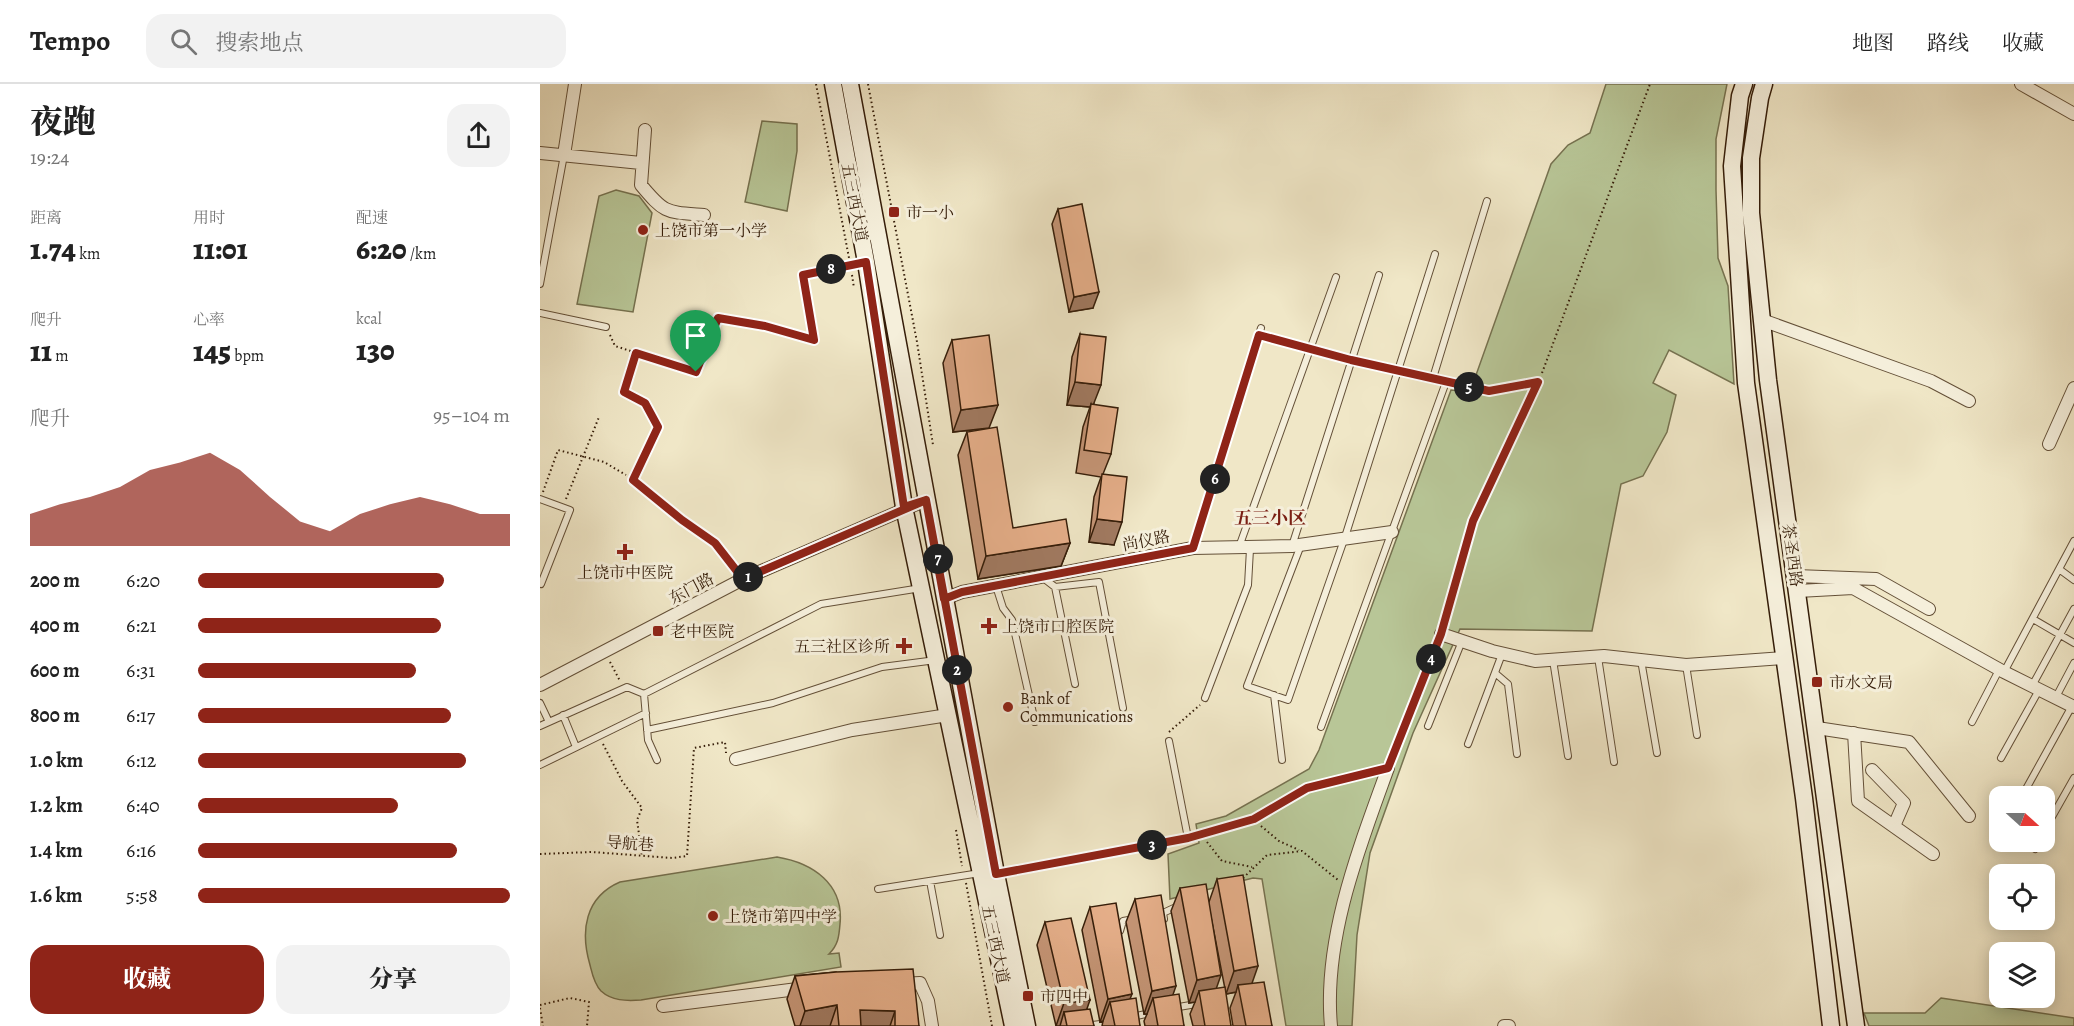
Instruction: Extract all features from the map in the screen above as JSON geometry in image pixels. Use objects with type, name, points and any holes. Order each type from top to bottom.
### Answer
[{"type":"main road","name":"五三西大道","points":[[833,84],[866,262],[904,507],[948,715],[1028,1026]]},
{"type":"main road","name":"五三西大道","points":[[850,84],[944,599],[1013,1026]]},
{"type":"main road","name":"茶圣西路","points":[[1744,84],[1740,96],[1732,166],[1734,226],[1746,383],[1832,1026]]},
{"type":"main road","name":"茶圣西路","points":[[1764,84],[1751,158],[1751,213],[1762,320],[1856,1026]]},
{"type":"street","points":[[564,155],[575,84]]},
{"type":"street","points":[[2021,84],[2074,114]]},
{"type":"street","points":[[645,130],[641,185],[660,208],[675,213],[704,216]]},
{"type":"street","points":[[540,153],[641,163]]},
{"type":"street","points":[[1762,320],[1931,381],[1969,401]]},
{"type":"street","points":[[2049,444],[2074,388]]},
{"type":"street","name":"东门路","points":[[542,680],[605,653],[743,579],[891,516],[904,507],[926,500]]},
{"type":"street","name":"尚仪路","points":[[944,599],[996,586],[1193,548],[1297,545],[1392,532]]},
{"type":"street","points":[[1797,583],[1876,579],[1929,609]]},
{"type":"street","points":[[1797,583],[1853,588],[2002,671],[2073,706]]},
{"type":"street","points":[[1441,634],[1535,661],[1598,657],[1686,665],[1784,658]]},
{"type":"street","points":[[736,759],[852,730],[948,715]]},
{"type":"street","points":[[1817,728],[1909,742],[1969,816]]},
{"type":"street","points":[[1854,734],[1858,801],[1933,854]]},
{"type":"street","points":[[1331,1026],[1328,995],[1347,887],[1388,768]]},
{"type":"street","points":[[1872,770],[1904,803],[1894,826]]},
{"type":"street","points":[[885,985],[920,983],[928,1001],[932,1026]]},
{"type":"street","points":[[663,1006],[814,987]]},
{"type":"street","points":[[1504,1026],[1509,1026]]},
{"type":"lane","points":[[540,284],[564,155]]},
{"type":"lane","points":[[1433,378],[1487,201]]},
{"type":"lane","points":[[1379,275],[1351,360],[1297,545],[1247,686],[1288,700],[1346,537],[1435,254]]},
{"type":"lane","points":[[718,318],[765,326],[814,340],[803,275],[866,262]]},
{"type":"lane","points":[[1205,698],[1248,585],[1245,548],[1336,277]]},
{"type":"lane","points":[[540,313],[606,327]]},
{"type":"lane","points":[[1193,548],[1260,331],[1311,350],[1489,391],[1538,382]]},
{"type":"lane","points":[[1321,727],[1446,382]]},
{"type":"lane","points":[[633,480],[682,520],[715,543],[743,579]]},
{"type":"lane","points":[[541,497],[570,510],[541,584]]},
{"type":"lane","points":[[1972,722],[2033,619],[2074,541]]},
{"type":"lane","points":[[2059,569],[2074,580]]},
{"type":"lane","points":[[1042,577],[1055,587],[1075,684]]},
{"type":"lane","points":[[1055,587],[1099,582],[1124,708]]},
{"type":"lane","points":[[996,586],[1003,608],[1012,620],[1035,722]]},
{"type":"lane","points":[[540,726],[624,688],[644,694],[821,604],[921,588]]},
{"type":"lane","points":[[2001,758],[2074,609]]},
{"type":"lane","points":[[2033,619],[2074,643]]},
{"type":"lane","points":[[1428,726],[1462,641]]},
{"type":"lane","points":[[1468,744],[1503,653]]},
{"type":"lane","points":[[1598,657],[1614,762]]},
{"type":"lane","points":[[647,730],[773,703],[882,667],[937,660]]},
{"type":"lane","points":[[1553,660],[1568,756]]},
{"type":"lane","points":[[1641,660],[1657,753]]},
{"type":"lane","points":[[2055,698],[2074,663]]},
{"type":"lane","points":[[1686,665],[1697,735]]},
{"type":"lane","points":[[1495,673],[1508,684],[1517,754]]},
{"type":"lane","points":[[644,694],[648,740],[657,760]]},
{"type":"lane","points":[[1274,695],[1282,760]]},
{"type":"lane","points":[[540,703],[549,722]]},
{"type":"lane","points":[[2028,786],[2073,706]]},
{"type":"lane","points":[[540,765],[646,713]]},
{"type":"lane","points":[[563,715],[576,747]]},
{"type":"lane","points":[[1169,741],[1188,838]]},
{"type":"lane","points":[[878,889],[988,874],[1188,838],[1254,819],[1307,788],[1388,768]]},
{"type":"lane","points":[[2055,812],[2074,778]]},
{"type":"lane","points":[[930,881],[940,935]]},
{"type":"lane","points":[[1153,915],[1163,913],[1185,902]]},
{"type":"lane","points":[[1163,913],[1164,924]]},
{"type":"lane","points":[[1121,938],[1119,927],[1123,921],[1143,917]]},
{"type":"lane","points":[[1176,997],[1180,1017]]},
{"type":"lane","points":[[1126,1018],[1209,1002]]},
{"type":"lane","points":[[1133,1005],[1137,1026]]},
{"type":"lane","points":[[1088,1015],[1089,1026],[1117,1021]]},
{"type":"path","points":[[1388,768],[1441,634],[1473,521],[1551,355],[1650,84]]},
{"type":"path","points":[[606,327],[615,346],[696,372],[718,318]]},
{"type":"path","points":[[541,497],[558,450],[604,462],[633,480],[658,427],[645,403],[624,392],[636,353]]},
{"type":"path","points":[[563,507],[599,417]]},
{"type":"path","points":[[605,653],[624,688]]},
{"type":"path","points":[[1169,741],[1169,731],[1194,712],[1205,698]]},
{"type":"path","points":[[599,736],[621,781],[642,808],[637,820],[642,856]]},
{"type":"path","name":"导航巷","points":[[540,854],[592,852],[642,856],[687,856],[694,748],[725,742],[726,761],[736,759]]},
{"type":"path","points":[[1254,819],[1279,841],[1302,851],[1347,887]]},
{"type":"path","points":[[1200,835],[1222,861],[1252,867]]},
{"type":"path","points":[[1239,883],[1252,867],[1267,855],[1302,851]]},
{"type":"path","points":[[543,1026],[540,1006],[570,998],[589,1002],[587,1026]]},
{"type":"green space","points":[[1606,84],[1727,84],[1716,139],[1716,190],[1718,258],[1728,286],[1734,384],[1669,350],[1653,383],[1676,395],[1667,432],[1643,476],[1621,484],[1592,631],[1460,629],[1413,733],[1370,853],[1357,935],[1352,1026],[1286,1026],[1262,879],[1253,878],[1170,899],[1168,854],[1199,843],[1196,824],[1226,816],[1309,769],[1319,750],[1451,390],[1470,392],[1551,164],[1568,145],[1590,133]]},
{"type":"green space","points":[[762,121],[797,124],[797,151],[787,211],[745,202]]},
{"type":"green space","points":[[616,190],[639,196],[652,213],[633,312],[577,304],[599,196]]},
{"type":"green space","points":[[777,857],[803,864],[814,870],[831,887],[840,910],[840,924],[838,940],[829,954],[839,953],[841,967],[641,1000],[615,999],[599,988],[587,952],[586,928],[592,906],[608,888],[620,882]]},
{"type":"green space","points":[[1941,998],[1989,1005],[1989,1008],[2008,1008],[2074,1018],[2074,1026],[1869,1026],[1864,1013],[1925,1013]]},
{"type":"building","points":[[1082,204],[1099,292],[1074,297],[1058,209]]},
{"type":"building","points":[[1080,334],[1106,337],[1101,385],[1075,382]]},
{"type":"building","points":[[989,335],[998,405],[961,410],[952,340]]},
{"type":"building","points":[[1091,404],[1118,408],[1111,454],[1084,450]]},
{"type":"building","points":[[997,427],[1013,528],[1066,519],[1070,543],[986,556],[967,432]]},
{"type":"building","points":[[1102,474],[1127,477],[1122,522],[1097,519]]},
{"type":"building","points":[[1243,875],[1258,966],[1234,971],[1217,879]]},
{"type":"building","points":[[1206,884],[1221,975],[1197,980],[1180,888]]},
{"type":"building","points":[[1161,895],[1176,986],[1152,991],[1135,899]]},
{"type":"building","points":[[1116,903],[1132,994],[1108,999],[1090,907]]},
{"type":"building","points":[[1071,918],[1090,1000],[1064,1003],[1045,922]]},
{"type":"building","points":[[913,969],[919,1026],[895,1026],[895,1011],[860,1010],[861,1026],[839,1026],[837,1005],[805,1011],[795,976],[836,972]]},
{"type":"building","points":[[1264,982],[1272,1026],[1246,1026],[1238,985]]},
{"type":"building","points":[[1225,987],[1231,1026],[1205,1026],[1199,991]]},
{"type":"building","points":[[1179,994],[1184,1026],[1158,1026],[1153,998]]},
{"type":"building","points":[[1136,998],[1140,1026],[1115,1026],[1110,1002]]},
{"type":"building","points":[[1090,1009],[1094,1026],[1067,1026],[1064,1012]]},
{"type":"place","name":"市一小","points":[[894,212]]},
{"type":"place","name":"上饶市第一小学","points":[[643,230]]},
{"type":"place","name":"上饶市中医院","points":[[625,552]]},
{"type":"place","name":"上饶市口腔医院","points":[[989,626]]},
{"type":"place","name":"老中医院","points":[[658,631]]},
{"type":"place","name":"五三社区诊所","points":[[904,646]]},
{"type":"place","name":"市水文局","points":[[1817,682]]},
{"type":"place","name":"Bank of Communications","points":[[1008,707]]},
{"type":"place","name":"上饶市第四中学","points":[[713,916]]},
{"type":"place","name":"市四中","points":[[1028,996]]},
{"type":"district","name":"五三小区","points":[[1270,518]]},
{"type":"route","points":[[696,372],[636,353],[624,392],[645,403],[658,427],[633,480],[682,520],[715,543],[743,579],[891,516],[904,507],[926,500],[934,535],[944,599],[996,874],[1188,838],[1254,819],[1307,788],[1388,768],[1441,634],[1473,521],[1538,382],[1489,391],[1351,360],[1259,335],[1193,548],[962,592],[944,599],[926,500],[904,507],[866,262],[803,275],[814,340],[765,326],[718,318],[696,372]]}]
